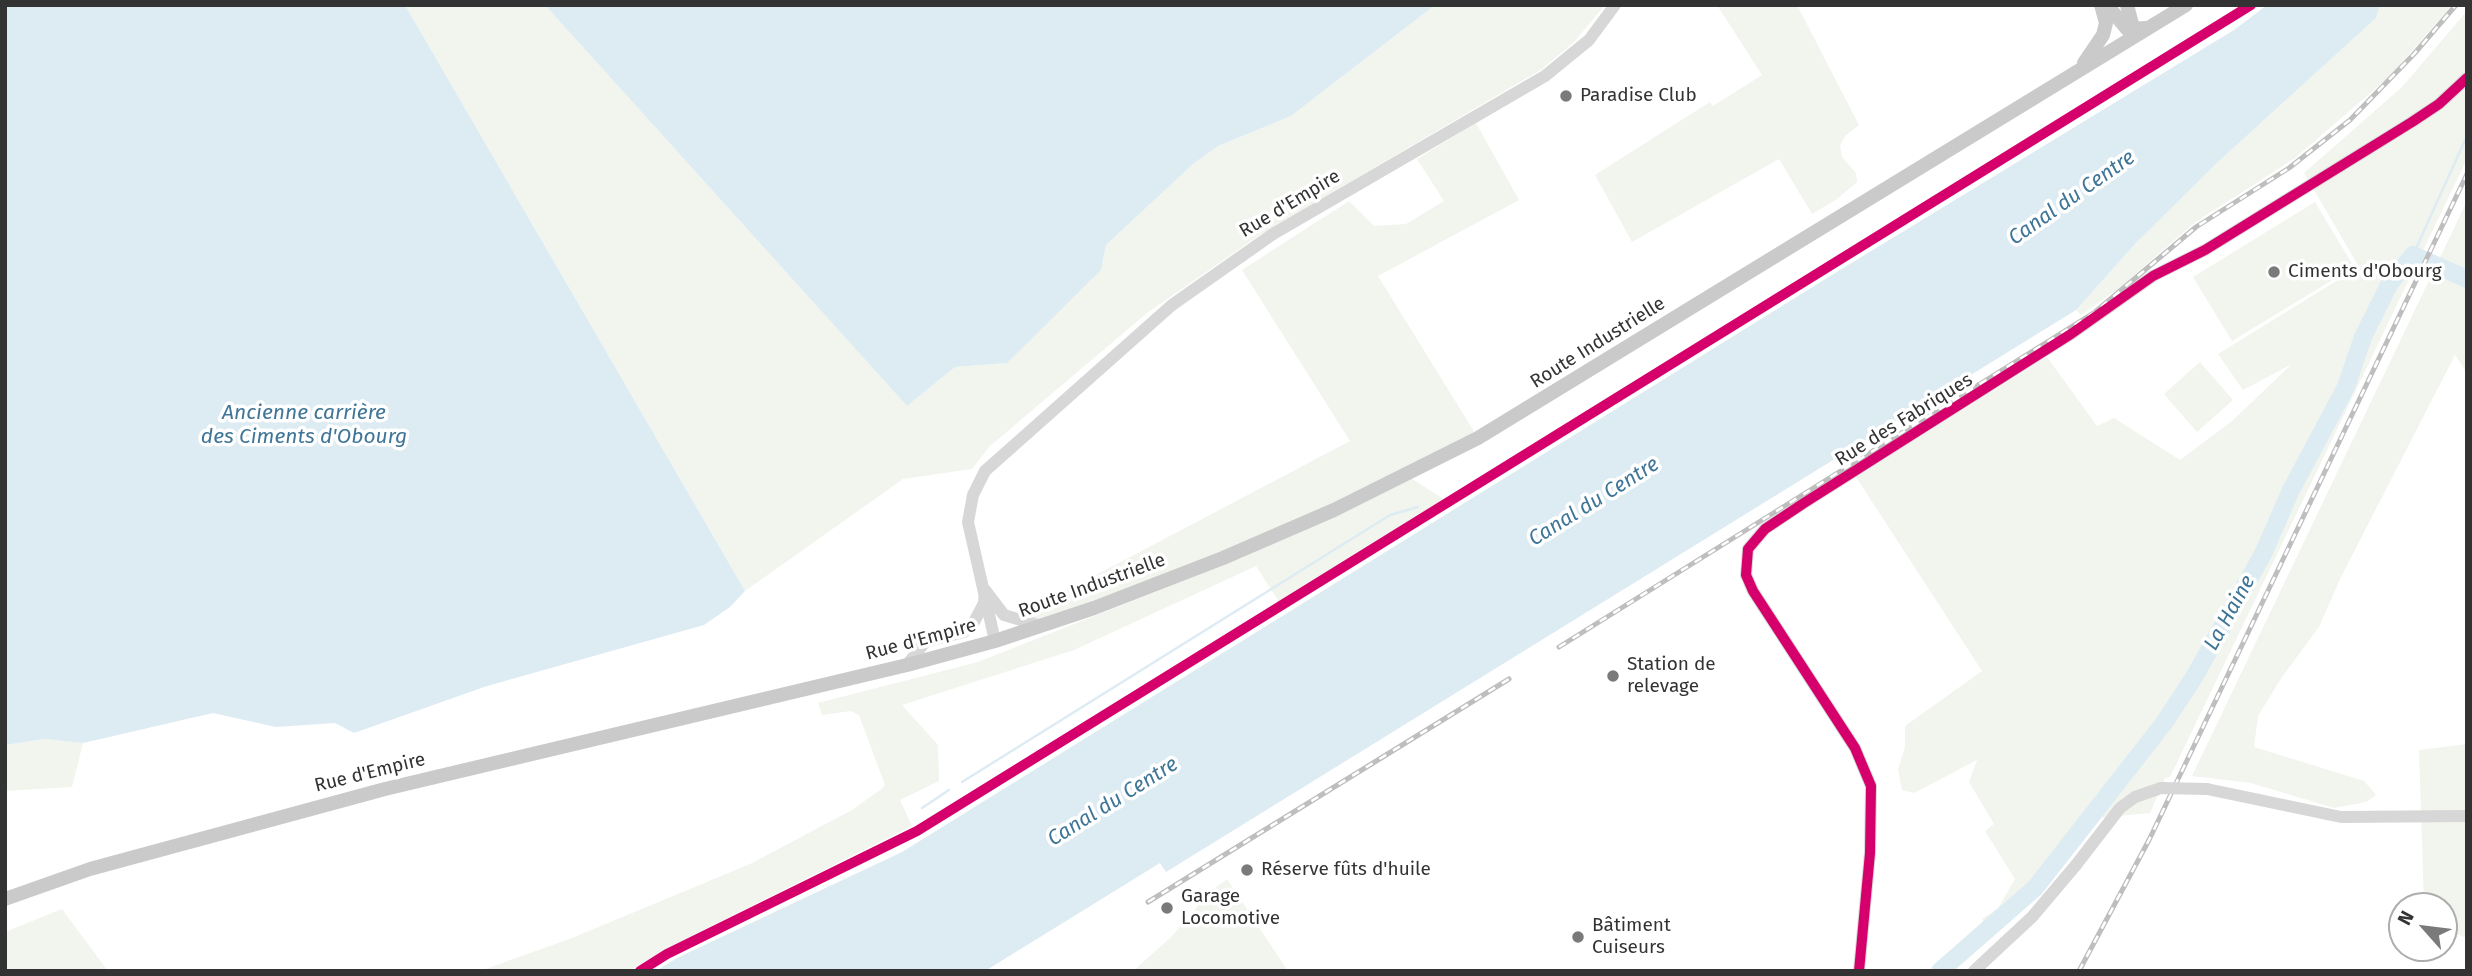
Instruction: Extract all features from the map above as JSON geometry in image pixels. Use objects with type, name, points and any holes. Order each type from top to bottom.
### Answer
[{"type":"main road","points":[[2068,76],[2088,60],[2103,35],[2106,23],[2102,5]]},
{"type":"main road","points":[[2108,5],[2129,37]]},
{"type":"main road","points":[[2127,5],[2129,37]]},
{"type":"main road","name":"Route Industrielle","points":[[995,641],[1223,558],[1426,465],[1541,401],[2129,37],[2153,27],[2186,5]]},
{"type":"main road","name":"Rue d'Empire","points":[[5,898],[90,869],[385,789],[907,665],[995,641]]},
{"type":"street","name":"Rue d'Empire","points":[[995,641],[968,522],[978,483],[996,460],[1172,305],[1273,234],[1545,76],[1589,40],[1615,5]]},
{"type":"street","name":"Rue des Fabriques","points":[[1859,971],[1870,853],[1873,805],[1871,786],[1856,748],[1753,591],[1746,575],[1748,549],[1765,529],[1804,503],[2071,334],[2153,276],[2205,250],[2412,122],[2439,104],[2467,78]]},
{"type":"street","points":[[985,590],[1004,615],[1041,626]]},
{"type":"street","points":[[907,665],[925,642],[964,632],[973,625],[984,603],[985,590]]},
{"type":"street","points":[[1974,971],[2032,917],[2120,808],[2135,797],[2161,788],[2207,789],[2341,817],[2467,816]]},
{"type":"shaded area","points":[[405,5],[545,5],[907,406],[955,367],[1007,363],[1102,265],[1106,245],[1193,164],[1218,146],[1291,116],[1435,5],[1605,5],[1574,42],[1542,69],[1258,236],[1147,313],[990,446],[972,469],[903,479],[745,591]]},
{"type":"shaded area","points":[[1717,5],[1797,5],[1859,125],[1845,136],[1840,146],[1842,157],[1856,173],[1857,182],[1837,199],[1812,214],[1779,159],[1632,242],[1595,175],[1710,102],[1713,106],[1762,75]]},
{"type":"shaded area","points":[[2380,5],[2452,5],[2390,76],[2295,158],[2194,223],[2118,289],[2081,315],[2076,310],[2135,244],[2219,161],[2376,18]]},
{"type":"shaded area","points":[[2467,11],[2467,159],[2170,777],[2165,778],[2150,813],[2098,818],[2045,889],[1992,934],[1982,919],[1998,908],[2015,879],[1985,831],[1994,824],[1969,782],[1977,760],[1914,793],[1902,790],[1898,770],[1905,747],[1905,726],[1982,671],[1856,477],[2047,357],[2097,426],[2114,418],[2180,460],[2232,421],[2292,364],[2243,390],[2218,354],[2359,267],[2304,173],[2402,87]]},
{"type":"shaded area","points":[[1476,123],[1519,200],[1378,276],[1478,438],[1408,476],[1448,502],[1281,605],[1256,566],[1074,650],[902,705],[938,745],[939,781],[900,800],[912,826],[669,947],[629,971],[480,971],[572,938],[750,864],[852,810],[880,790],[885,785],[859,715],[851,711],[822,715],[818,703],[978,662],[1249,555],[1041,626],[1024,613],[1350,441],[1242,270],[1349,201],[1374,226],[1406,224],[1444,201],[1417,159]]},
{"type":"shaded area","points":[[2467,201],[2467,373],[2455,355],[2340,579],[2319,627],[2282,677],[2258,716],[2254,747],[2364,781],[2376,795],[2366,802],[2334,808],[2251,783],[2192,776]]},
{"type":"shaded area","name":"Ciments d'Obourg","points":[[2315,202],[2354,267],[2232,341],[2193,277]]},
{"type":"shaded area","points":[[2200,362],[2233,400],[2197,432],[2164,394]]},
{"type":"shaded area","points":[[45,739],[83,743],[72,787],[5,791],[5,745]]},
{"type":"shaded area","points":[[2467,744],[2467,938],[2458,935],[2458,892],[2424,892],[2419,750]]},
{"type":"shaded area","points":[[1227,879],[1288,971],[1133,971],[1171,937],[1210,892]]},
{"type":"shaded area","points":[[62,909],[108,971],[5,971],[5,932]]},
{"type":"water","name":"Ancienne carrière des Ciments d'Obourg","points":[[5,5],[405,5],[745,591],[730,607],[704,625],[487,686],[354,733],[335,723],[276,727],[213,713],[83,743],[45,739],[5,745]]},
{"type":"water","points":[[545,5],[1435,5],[1291,116],[1218,146],[1193,164],[1106,245],[1101,270],[1007,363],[955,367],[907,406]]},
{"type":"water","name":"Canal du Centre","points":[[2267,5],[2380,5],[2376,18],[2219,161],[2135,244],[2076,310],[1166,872],[1160,863],[985,971],[656,971],[677,958],[902,852],[1840,270],[2234,30]]},
{"type":"waterway","points":[[2413,255],[2467,136]]},
{"type":"waterway","name":"La Haine","points":[[1940,971],[2035,888],[2164,723],[2193,679],[2263,554],[2291,490],[2346,387],[2363,337],[2390,283],[2413,255],[2467,279]]},
{"type":"waterway","points":[[962,782],[1390,515],[1418,507]]},
{"type":"waterway","points":[[922,808],[949,790]]},
{"type":"railway","points":[[1559,647],[2095,312],[2196,227],[2289,168],[2350,120],[2414,54],[2456,5]]},
{"type":"railway","points":[[2079,971],[2149,840],[2467,174]]},
{"type":"railway","points":[[1148,902],[1509,679]]},
{"type":"cycle path","points":[[640,971],[667,954],[917,831],[2251,5]]},
{"type":"cycle path","points":[[1859,971],[1870,853],[1871,786],[1855,748],[1753,591],[1746,575],[1748,549],[1765,529],[1804,503],[2071,334],[2153,276],[2205,250],[2412,122],[2439,104],[2467,78]]},
{"type":"place","name":"Paradise Club","points":[[1566,96]]},
{"type":"place","name":"Ciments d'Obourg","points":[[2274,272]]},
{"type":"place","name":"Station de relevage","points":[[1613,676]]},
{"type":"place","name":"Réserve fûts d'huile","points":[[1247,870]]},
{"type":"place","name":"Garage Locomotive","points":[[1167,908]]},
{"type":"place","name":"Bâtiment Cuiseurs","points":[[1578,937]]}]
